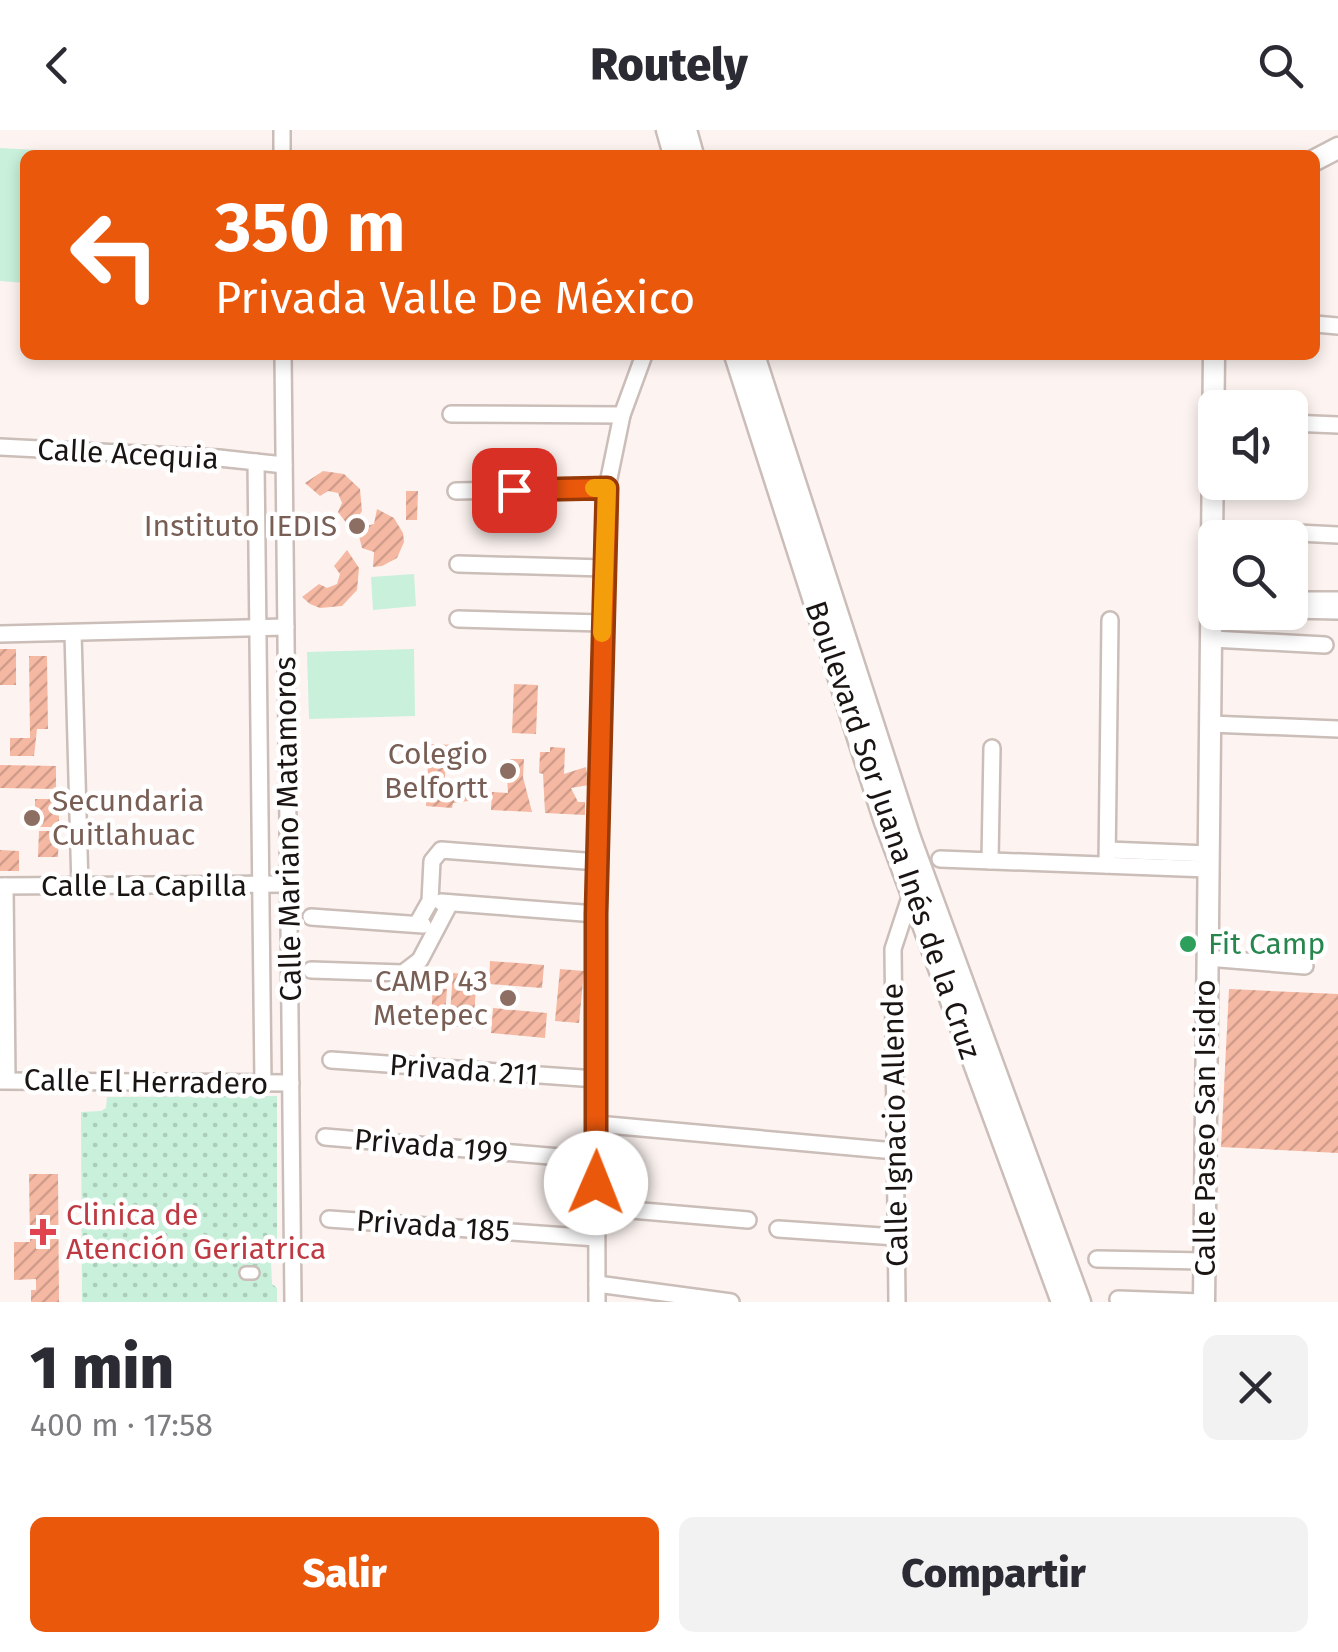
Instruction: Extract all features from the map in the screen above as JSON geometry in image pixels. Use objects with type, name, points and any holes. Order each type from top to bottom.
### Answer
[{"type":"main road","name":"Boulevard Sor Juana Inés de la Cruz","points":[[737,360],[848,711],[1062,1302]]},
{"type":"main road","name":"Boulevard Sor Juana Inés de la Cruz","points":[[756,360],[910,838],[1080,1302]]},
{"type":"main road","name":"Calle Paseo San Isidro","points":[[1214,360],[1214,390]]},
{"type":"main road","name":"Calle Paseo San Isidro","points":[[1203,1302],[1212,630]]},
{"type":"street","name":"Calle Mariano Matamoros","points":[[283,360],[294,1302]]},
{"type":"street","points":[[596,1302],[596,914],[607,488],[622,415],[642,360]]},
{"type":"street","points":[[451,414],[622,415]]},
{"type":"street","points":[[1308,424],[1338,425]]},
{"type":"street","name":"Calle Acequia","points":[[0,447],[284,465]]},
{"type":"street","points":[[256,462],[264,1084]]},
{"type":"street","points":[[456,491],[607,488]]},
{"type":"street","points":[[1308,534],[1338,535]]},
{"type":"street","points":[[458,564],[604,568]]},
{"type":"street","points":[[1308,600],[1338,600]]},
{"type":"street","points":[[1308,610],[1338,611]]},
{"type":"street","points":[[458,619],[602,623]]},
{"type":"street","points":[[1107,858],[1110,620]]},
{"type":"street","points":[[0,634],[286,627]]},
{"type":"street","points":[[73,633],[80,887]]},
{"type":"street","points":[[1212,639],[1325,645]]},
{"type":"street","points":[[1210,724],[1338,728]]},
{"type":"street","points":[[990,861],[992,748]]},
{"type":"street","points":[[417,924],[430,901],[432,861],[441,850],[598,862]]},
{"type":"street","points":[[940,859],[1208,861]]},
{"type":"street","name":"Calle La Capilla","points":[[2,886],[288,884]]},
{"type":"street","points":[[2,886],[4,1080]]},
{"type":"street","name":"Calle Ignacio Allende","points":[[897,1302],[893,949],[912,890]]},
{"type":"street","points":[[430,901],[596,914]]},
{"type":"street","points":[[311,970],[403,973],[420,960],[450,903]]},
{"type":"street","points":[[311,917],[437,926]]},
{"type":"street","points":[[1206,958],[1305,966]]},
{"type":"street","name":"Privada 211","points":[[332,1060],[596,1079]]},
{"type":"street","name":"Calle El Herradero","points":[[4,1080],[291,1084]]},
{"type":"street","points":[[597,1124],[896,1151]]},
{"type":"street","name":"Privada 199","points":[[326,1138],[596,1160]]},
{"type":"street","points":[[596,1207],[748,1220]]},
{"type":"street","name":"Privada 185","points":[[329,1219],[596,1238]]},
{"type":"street","points":[[778,1229],[896,1237]]},
{"type":"street","points":[[1097,1258],[1204,1261]]},
{"type":"street","points":[[596,1284],[731,1302]]},
{"type":"street","points":[[1118,1299],[1203,1302]]},
{"type":"green space","points":[[0,148],[39,150],[20,150],[20,283],[0,281]]},
{"type":"green space","points":[[414,574],[416,606],[373,610],[371,577]]},
{"type":"green space","points":[[414,649],[415,716],[309,719],[307,652]]},
{"type":"green space","points":[[277,1096],[277,1259],[271,1262],[277,1302],[82,1302],[81,1112],[101,1111],[106,1108],[107,1097]]},
{"type":"building","points":[[323,471],[344,474],[360,489],[362,511],[351,529],[338,512],[342,503],[338,493],[328,491],[320,496],[305,483]]},
{"type":"building","points":[[406,491],[418,491],[417,520],[406,520]]},
{"type":"building","points":[[377,509],[394,518],[404,542],[397,558],[373,567],[374,552],[362,548],[359,536],[366,526],[374,524]]},
{"type":"building","points":[[347,550],[359,568],[357,590],[342,606],[320,608],[310,604],[302,597],[319,584],[327,588],[337,584],[340,574],[334,566]]},
{"type":"building","points":[[0,649],[16,649],[16,685],[0,685]]},
{"type":"building","points":[[29,656],[47,656],[48,729],[37,729],[34,756],[10,756],[10,738],[30,738]]},
{"type":"building","points":[[514,684],[538,685],[536,734],[512,733]]},
{"type":"building","points":[[429,744],[457,745],[455,751],[471,755],[468,768],[446,762],[444,792],[466,788],[468,801],[453,803],[452,808],[426,806]]},
{"type":"building","points":[[550,747],[565,748],[564,774],[586,767],[589,785],[571,788],[578,802],[585,802],[585,815],[545,813],[540,752],[550,752]]},
{"type":"building","points":[[506,759],[524,759],[523,777],[532,812],[491,810],[492,792],[508,793]]},
{"type":"building","points":[[0,765],[56,766],[56,789],[0,788]]},
{"type":"building","points":[[35,799],[59,799],[59,827],[35,827]]},
{"type":"building","points":[[39,831],[59,831],[58,857],[38,857]]},
{"type":"building","points":[[0,850],[19,851],[19,871],[0,871]]},
{"type":"building","points":[[490,961],[544,965],[542,988],[489,984]]},
{"type":"building","points":[[560,969],[584,971],[579,1023],[555,1021]]},
{"type":"building","points":[[453,973],[477,975],[473,1028],[449,1026]]},
{"type":"building","points":[[433,988],[447,989],[444,1029],[430,1027]]},
{"type":"building","points":[[1229,989],[1338,994],[1338,1153],[1221,1147]]},
{"type":"building","points":[[493,1008],[547,1013],[545,1038],[491,1033]]},
{"type":"building","points":[[29,1174],[58,1174],[59,1302],[31,1302],[36,1279],[14,1280],[14,1242],[30,1242]]},
{"type":"slow traffic","points":[[594,488],[607,488],[602,633]]},
{"type":"place","name":"Instituto IEDIS","points":[[357,526]]},
{"type":"place","name":"Colegio Belfortt","points":[[508,771]]},
{"type":"place","name":"Secundaria Cuitlahuac","points":[[32,818]]},
{"type":"place","name":"Fit Camp","points":[[1188,944]]},
{"type":"place","name":"CAMP 43 Metepec","points":[[508,998]]},
{"type":"place","name":"Clinica de Atención Geriatrica","points":[[43,1232]]},
{"type":"route","points":[[514,490],[607,488],[596,914],[596,1183]]}]
